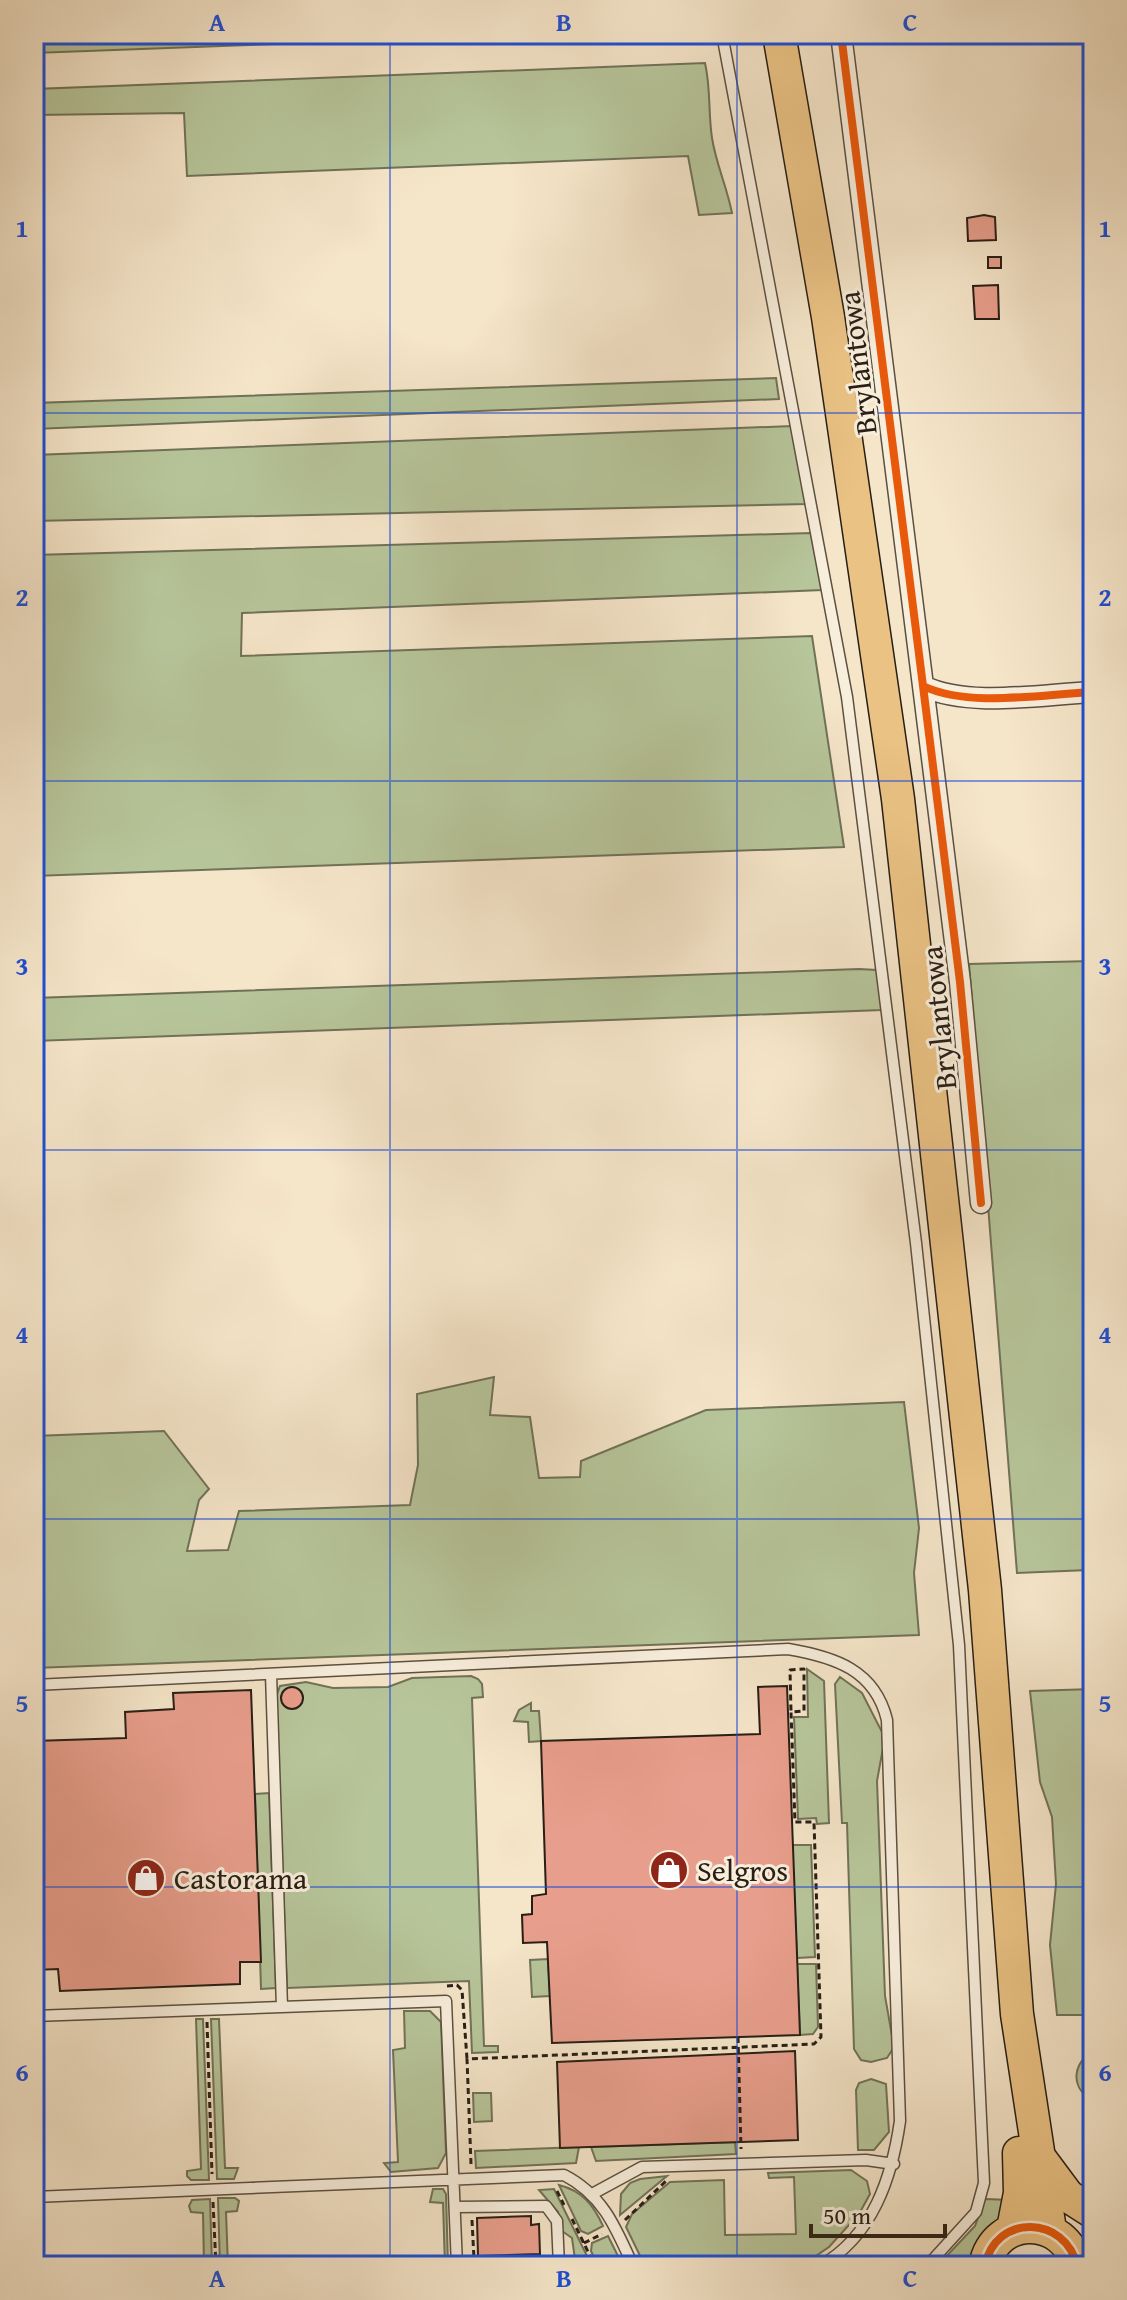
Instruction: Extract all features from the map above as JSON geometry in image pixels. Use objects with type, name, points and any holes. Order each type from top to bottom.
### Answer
[{"type":"main road","points":[[779,34],[828,317],[898,799],[985,1590],[1017,2014],[1020,2193],[1013,2229]]},
{"type":"main road","points":[[1017,2014],[1037,2155],[1071,2242]]},
{"type":"main road","points":[[1037,2155],[1068,2196],[1093,2212]]},
{"type":"main road","points":[[985,2266],[993,2245],[1013,2229],[1031,2226],[1071,2242]]},
{"type":"street","name":"Brylantowa","points":[[841,34],[960,982],[981,1203]]},
{"type":"street","points":[[923,686],[942,695],[972,697],[1093,692]]},
{"type":"lane","points":[[722,34],[847,697],[916,1243],[959,1645],[984,2183],[976,2212],[927,2266]]},
{"type":"lane","points":[[34,1685],[788,1649],[857,1670],[880,1698],[887,1720],[900,2121],[894,2164],[872,2213],[853,2237],[820,2266]]},
{"type":"lane","points":[[271,1674],[282,2007]]},
{"type":"lane","points":[[34,2016],[446,2001],[457,2266]]},
{"type":"lane","points":[[594,2193],[642,2167],[866,2160],[894,2164]]},
{"type":"lane","points":[[34,2197],[564,2175],[594,2193],[609,2214],[633,2266]]},
{"type":"lane","points":[[455,2207],[546,2206],[557,2221],[559,2266]]},
{"type":"path","points":[[471,2178],[467,2059],[814,2044],[821,2037],[814,1822],[795,1822],[791,1712],[790,1670],[804,1669],[804,1711],[791,1712]]},
{"type":"path","points":[[207,2010],[216,2266]]},
{"type":"path","points":[[471,2206],[474,2259],[499,2258],[500,2266]]},
{"type":"green space","points":[[54,34],[543,34],[34,53],[34,49]]},
{"type":"green space","points":[[705,63],[712,138],[732,213],[699,215],[688,156],[187,176],[184,113],[34,115],[34,89]]},
{"type":"green space","points":[[776,378],[779,399],[34,429],[34,403]]},
{"type":"green space","points":[[792,426],[807,504],[34,521],[34,455]]},
{"type":"green space","points":[[811,533],[822,590],[242,613],[241,656],[812,636],[844,847],[34,876],[34,555]]},
{"type":"green space","points":[[1093,961],[1093,1523],[1085,1524],[1088,1570],[1017,1573],[969,964]]},
{"type":"green space","points":[[877,970],[882,1010],[34,1041],[34,998]]},
{"type":"green space","points":[[494,1377],[490,1415],[530,1417],[539,1478],[580,1477],[581,1461],[706,1410],[904,1402],[919,1528],[914,1573],[919,1635],[34,1668],[34,1436],[164,1431],[209,1489],[199,1500],[187,1551],[228,1550],[239,1511],[410,1505],[418,1465],[417,1394]]},
{"type":"green space","points":[[807,1669],[824,1681],[829,1823],[817,1824],[816,1818],[798,1819],[794,1717],[808,1717]]},
{"type":"green space","points":[[471,1676],[482,1684],[483,1697],[472,1698],[484,2046],[498,2046],[498,2052],[472,2053],[469,1981],[287,1988],[276,1697],[280,1686],[306,1682],[333,1688],[388,1687],[412,1678]]},
{"type":"green space","points":[[840,1677],[862,1693],[882,1732],[883,1748],[877,1781],[885,1996],[894,2047],[887,2058],[871,2062],[861,2060],[854,2049],[847,1823],[842,1823],[835,1684]]},
{"type":"green space","points":[[1093,1689],[1093,2015],[1057,2015],[1050,1945],[1056,1884],[1052,1817],[1040,1782],[1030,1691]]},
{"type":"green space","points":[[531,1703],[531,1711],[539,1711],[541,1741],[529,1742],[528,1722],[514,1721],[519,1710]]},
{"type":"green space","points":[[269,1793],[276,1988],[261,1989],[255,1794]]},
{"type":"green space","points":[[792,1845],[811,1845],[815,1957],[797,1958]]},
{"type":"green space","points":[[548,1959],[550,1996],[532,1997],[530,1960]]},
{"type":"green space","points":[[797,1964],[816,1964],[818,2027],[813,2034],[800,2035]]},
{"type":"green space","points":[[404,2011],[430,2011],[441,2022],[446,2153],[438,2168],[391,2172],[384,2163],[398,2162],[393,2050],[405,2048]]},
{"type":"green space","points":[[196,2019],[203,2019],[209,2180],[191,2180],[187,2176],[187,2171],[201,2169]]},
{"type":"green space","points":[[211,2019],[219,2019],[225,2168],[238,2168],[234,2179],[217,2179]]},
{"type":"green space","points":[[1093,2051],[1093,2100],[1080,2089],[1076,2076],[1081,2062]]},
{"type":"green space","points":[[871,2079],[886,2084],[889,2132],[874,2150],[858,2150],[856,2090],[859,2083]]},
{"type":"green space","points":[[473,2093],[491,2093],[492,2121],[474,2122]]},
{"type":"green space","points":[[735,2142],[736,2154],[596,2161],[591,2147]]},
{"type":"green space","points":[[579,2147],[576,2163],[476,2168],[475,2151]]},
{"type":"green space","points":[[851,2170],[867,2181],[870,2194],[859,2214],[829,2247],[801,2266],[645,2266],[626,2227],[632,2214],[670,2182],[724,2180],[725,2235],[796,2234],[794,2177],[769,2178],[768,2173]]},
{"type":"green space","points":[[667,2176],[620,2215],[621,2194],[630,2183]]},
{"type":"green space","points":[[559,2185],[586,2200],[603,2226],[588,2234],[581,2231]]},
{"type":"green space","points":[[433,2189],[443,2189],[446,2194],[448,2266],[445,2266],[443,2203],[430,2202]]},
{"type":"green space","points":[[554,2189],[592,2266],[576,2266],[572,2238],[562,2231],[558,2212],[539,2190]]},
{"type":"green space","points":[[218,2198],[235,2198],[239,2201],[237,2211],[226,2212],[228,2266],[220,2266]]},
{"type":"green space","points":[[210,2199],[212,2266],[204,2266],[203,2213],[191,2212],[189,2206],[192,2200]]},
{"type":"green space","points":[[985,2199],[1010,2200],[1005,2212],[987,2231],[971,2266],[942,2266],[940,2263],[975,2226]]},
{"type":"green space","points":[[608,2236],[623,2266],[598,2266],[591,2251],[592,2243]]},
{"type":"building","points":[[995,217],[996,240],[968,241],[967,218]]},
{"type":"building","points":[[988,257],[1001,257],[1001,268],[988,268]]},
{"type":"building","points":[[998,285],[999,319],[975,319],[973,286]]},
{"type":"building","name":"Selgros","points":[[787,1686],[800,2035],[552,2043],[547,1942],[523,1943],[522,1915],[532,1914],[532,1896],[546,1894],[541,1741],[760,1734],[758,1687]]},
{"type":"building","points":[[292,1687],[300,1690],[303,1698],[300,1706],[292,1709],[284,1706],[281,1698],[284,1690]]},
{"type":"building","name":"Castorama","points":[[251,1690],[261,1962],[240,1962],[240,1984],[60,1991],[58,1969],[34,1970],[34,1741],[126,1738],[125,1712],[174,1709],[173,1693]]},
{"type":"building","points":[[795,2051],[798,2140],[560,2148],[557,2062]]},
{"type":"building","points":[[531,2216],[531,2225],[539,2224],[540,2254],[478,2256],[477,2218]]},
{"type":"cycle path","points":[[841,34],[923,686],[941,693],[984,698],[1093,692]]},
{"type":"cycle path","points":[[923,686],[960,982],[981,1203]]},
{"type":"cycle path","points":[[985,2266],[991,2249],[1002,2236],[1016,2229],[1031,2227],[1059,2237],[1070,2249],[1077,2266]]},
{"type":"place","name":"Selgros","points":[[669,1870]]},
{"type":"place","name":"Castorama","points":[[146,1878]]}]
